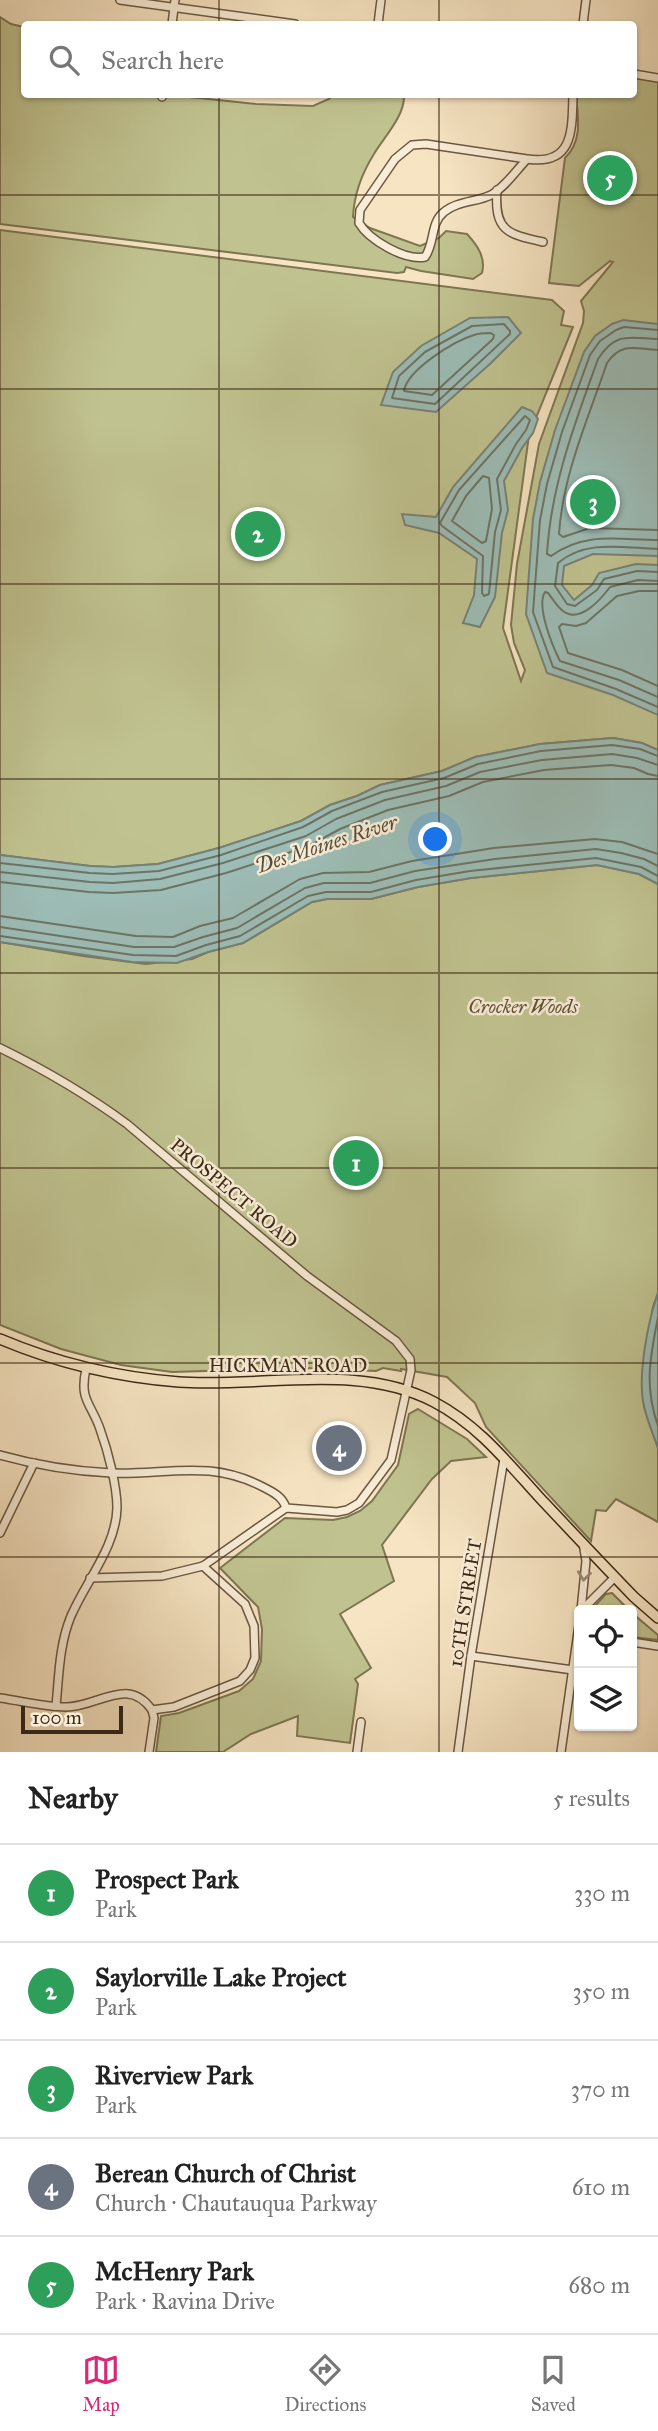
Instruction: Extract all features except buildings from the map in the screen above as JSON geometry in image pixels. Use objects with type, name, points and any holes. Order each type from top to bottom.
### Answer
[{"type":"main road","name":"HICKMAN ROAD","points":[[0,1339],[36,1354],[86,1369],[180,1382],[250,1383],[352,1379],[380,1382],[407,1390],[434,1402],[478,1431],[615,1577],[658,1618]]},
{"type":"street","points":[[120,0],[175,4],[277,21]]},
{"type":"street","points":[[378,21],[381,0]]},
{"type":"street","points":[[583,21],[586,0]]},
{"type":"street","points":[[637,74],[658,78]]},
{"type":"street","points":[[527,159],[498,190],[485,197],[455,205],[444,212],[437,220],[425,257],[411,258],[401,254],[361,228],[358,219],[360,210],[395,159],[406,149],[416,144],[426,144],[549,160],[559,155],[572,132],[573,98]]},
{"type":"street","points":[[498,190],[496,212],[503,227],[510,234],[543,242]]},
{"type":"street","name":"PROSPECT ROAD","points":[[0,1048],[44,1069],[100,1104],[222,1202],[307,1276],[396,1341],[410,1359],[411,1370],[391,1460],[359,1503],[337,1512],[286,1507]]},
{"type":"street","points":[[57,1706],[66,1632],[110,1541],[117,1506],[100,1429],[84,1397],[83,1381],[86,1369]]},
{"type":"street","points":[[0,1455],[79,1470],[134,1473],[191,1469],[220,1472],[266,1489],[284,1500],[286,1507],[279,1515],[203,1566],[162,1576],[90,1578]]},
{"type":"street","name":"10TH STREET","points":[[458,1752],[504,1459]]},
{"type":"street","points":[[0,1533],[34,1463]]},
{"type":"street","points":[[582,1605],[586,1561],[583,1543]]},
{"type":"street","points":[[152,1710],[174,1707],[240,1681],[250,1670],[255,1658],[254,1626],[245,1604],[203,1566]]},
{"type":"street","points":[[587,1605],[615,1577]]},
{"type":"street","points":[[637,1643],[658,1646]]},
{"type":"street","points":[[471,1656],[573,1670]]},
{"type":"street","points":[[561,1752],[574,1663]]},
{"type":"street","points":[[0,1698],[57,1706],[83,1705],[114,1694],[127,1693],[140,1698],[152,1710],[154,1718],[149,1752]]},
{"type":"street","points":[[357,1752],[361,1722]]},
{"type":"green space","points":[[0,17],[21,26],[21,98],[199,98],[313,106],[330,98],[404,98],[398,118],[362,177],[353,217],[370,228],[420,246],[439,238],[446,231],[467,234],[482,257],[483,267],[482,273],[473,279],[406,267],[404,272],[397,273],[0,224]]},
{"type":"green space","points":[[637,74],[658,78],[658,750],[642,743],[613,738],[540,744],[475,757],[442,771],[380,785],[330,805],[301,821],[219,848],[158,864],[90,866],[0,855],[0,230],[552,300],[564,311],[561,325],[573,327],[529,435],[503,628],[521,681],[525,670],[514,643],[511,625],[517,564],[539,444],[583,323],[581,301],[613,262],[610,261],[579,286],[549,283],[565,158],[575,144],[578,120],[576,98],[637,98]]},
{"type":"green space","name":"Crocker Woods","points":[[597,865],[639,874],[658,884],[658,1293],[647,1345],[644,1406],[658,1448],[658,1522],[616,1499],[606,1511],[596,1510],[591,1541],[486,1427],[475,1403],[447,1377],[383,1368],[376,1371],[305,1368],[172,1372],[121,1365],[61,1349],[0,1325],[0,942],[146,964],[192,959],[243,943],[312,902],[327,899],[371,899],[471,878]]},
{"type":"green space","points":[[418,1409],[467,1439],[486,1457],[451,1461],[432,1479],[382,1545],[394,1581],[340,1614],[371,1668],[355,1679],[358,1684],[350,1743],[297,1736],[298,1716],[251,1734],[223,1752],[156,1752],[161,1716],[179,1713],[239,1691],[253,1679],[261,1661],[262,1629],[258,1607],[220,1568],[285,1518],[333,1520],[360,1511],[372,1501],[398,1465],[409,1414]]},
{"type":"green space","points":[[612,1593],[624,1605],[596,1605],[606,1594]]},
{"type":"green space","points":[[637,1617],[658,1635],[658,1640],[637,1638]]},
{"type":"water","points":[[508,317],[521,333],[436,412],[381,405],[393,372],[421,346],[470,318]]},
{"type":"water","points":[[623,320],[658,324],[658,556],[593,554],[564,566],[562,585],[574,600],[592,585],[599,573],[636,564],[658,565],[658,715],[613,695],[547,673],[526,614],[533,519],[555,430],[584,352],[595,336]]},
{"type":"water","points":[[522,407],[532,411],[538,419],[533,433],[504,481],[508,510],[502,533],[495,597],[480,627],[463,623],[474,595],[477,559],[439,533],[405,525],[402,514],[436,517],[453,487]]},
{"type":"water","name":"Des Moines River","points":[[613,738],[642,743],[658,750],[658,884],[639,874],[597,865],[471,878],[371,899],[327,899],[312,902],[243,943],[177,963],[132,962],[0,942],[0,855],[90,866],[158,864],[219,848],[301,821],[330,805],[380,785],[442,771],[475,757],[540,744]]},
{"type":"water","points":[[658,1293],[658,1448],[644,1406],[642,1380],[647,1333]]},
{"type":"place","name":"McHenry Park","points":[[610,178]]},
{"type":"place","name":"Riverview Park","points":[[593,502]]},
{"type":"place","name":"Saylorville Lake Project","points":[[258,534]]},
{"type":"place","name":"Prospect Park","points":[[356,1163]]},
{"type":"place","name":"Berean Church of Christ","points":[[339,1448]]}]
